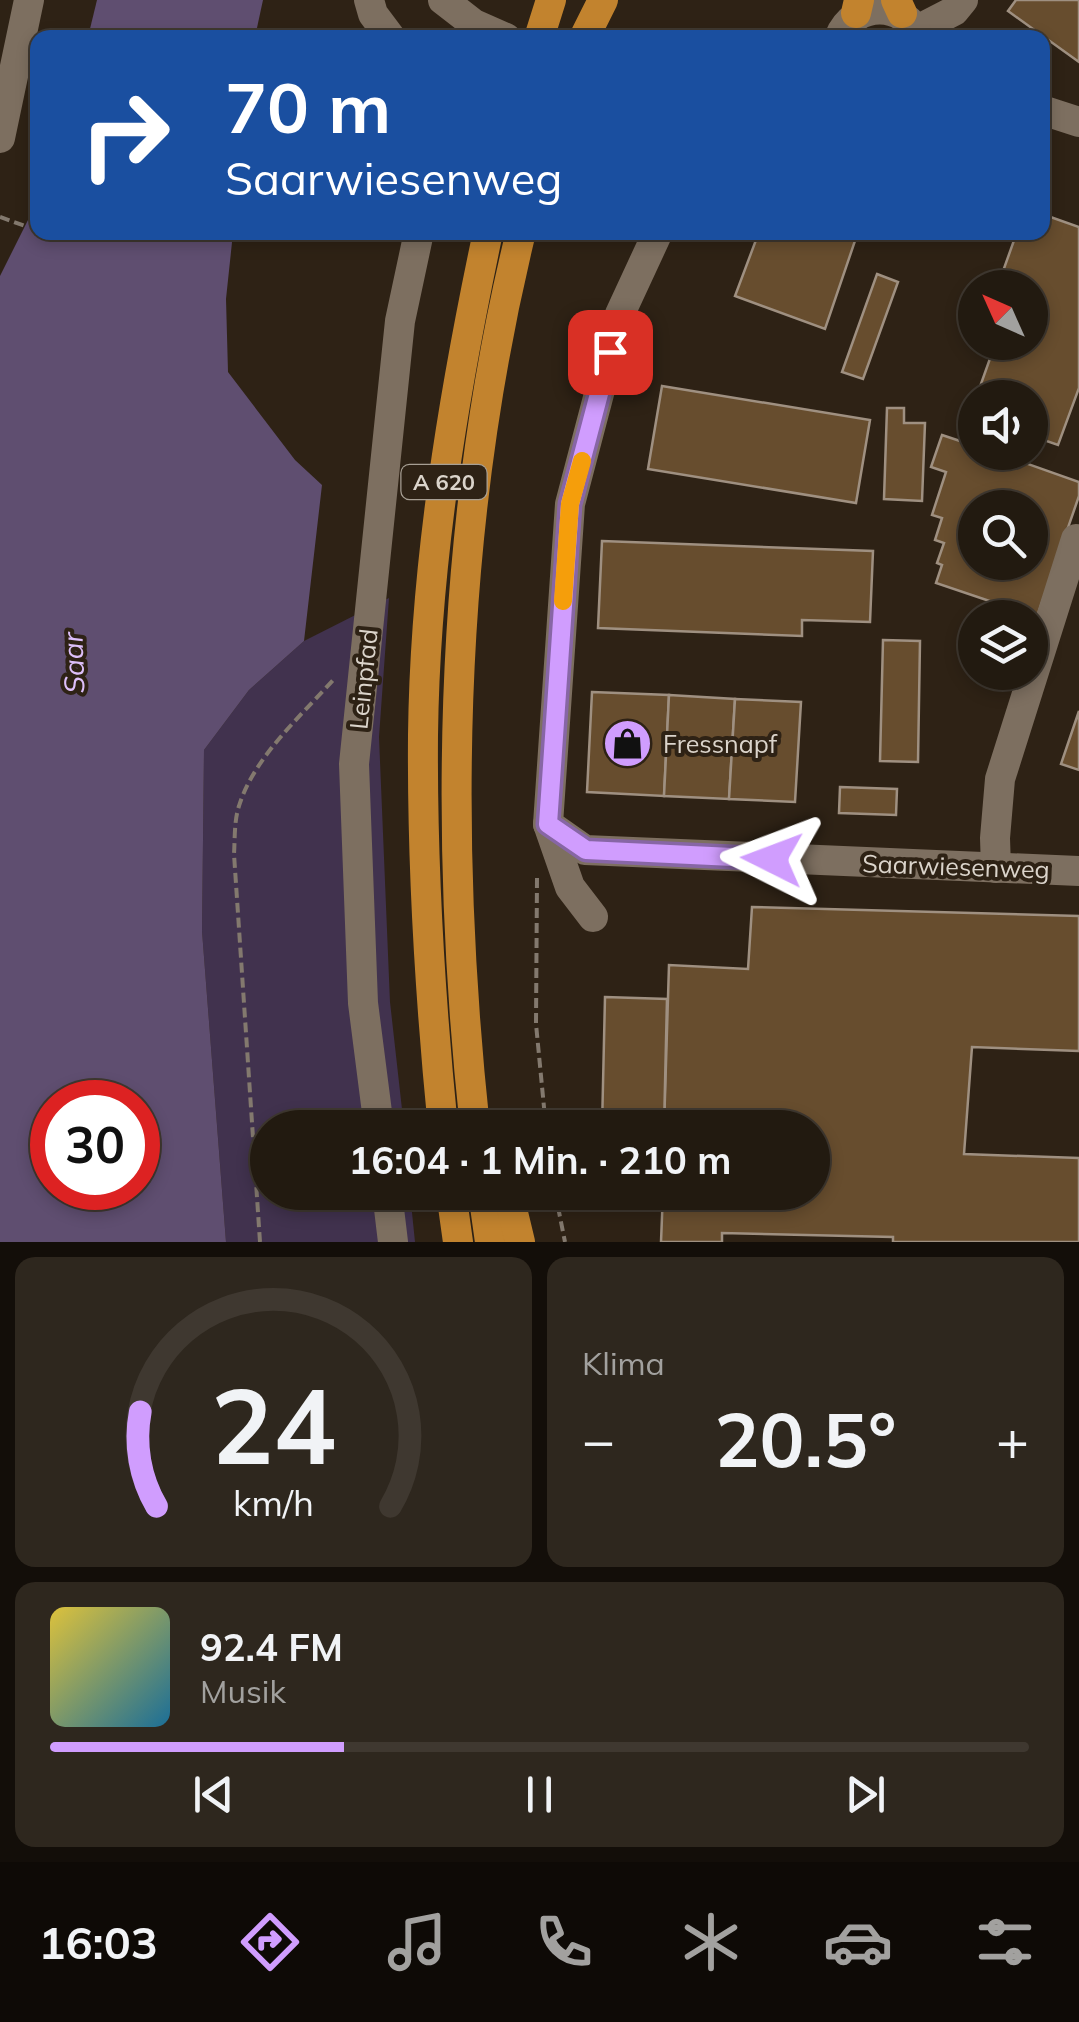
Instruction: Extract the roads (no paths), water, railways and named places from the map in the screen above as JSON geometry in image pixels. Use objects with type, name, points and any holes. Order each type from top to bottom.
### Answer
[{"type":"highway","name":"A 620","points":[[441,1110],[428,958],[423,734],[427,656],[454,400],[486,240]]},
{"type":"highway","name":"A 620","points":[[473,1110],[459,955],[458,663],[485,404],[519,240]]},
{"type":"highway","points":[[459,955],[490,1110]]},
{"type":"highway","points":[[432,1110],[434,1036]]},
{"type":"highway","points":[[437,1210],[439,1242]]},
{"type":"highway","points":[[454,1210],[458,1242]]},
{"type":"highway","points":[[486,1210],[490,1242]]},
{"type":"highway","points":[[512,1210],[520,1242]]},
{"type":"street","points":[[0,138],[30,0]]},
{"type":"street","points":[[369,0],[373,14],[385,30]]},
{"type":"street","points":[[443,0],[488,30]]},
{"type":"street","points":[[852,17],[879,6],[909,20],[954,10],[962,0]]},
{"type":"street","points":[[1050,113],[1079,122]]},
{"type":"street","name":"Leinpfad","points":[[377,1110],[364,1003],[354,764],[400,321],[418,240]]},
{"type":"street","points":[[593,917],[570,887],[548,824],[570,504],[620,314],[654,240]]},
{"type":"street","points":[[996,868],[1000,779],[1076,539]]},
{"type":"street","name":"Saarwiesenweg","points":[[548,824],[586,850],[1079,871]]},
{"type":"street","points":[[389,1210],[393,1242]]},
{"type":"water","points":[[97,0],[263,0],[257,30],[90,30]]},
{"type":"water","name":"Saar","points":[[30,216],[30,240],[232,240],[226,299],[228,372],[295,460],[322,485],[304,641],[249,690],[204,750],[202,931],[226,1242],[0,1242],[0,276]]},
{"type":"place","name":"Fressnapf","points":[[628,743]]}]
